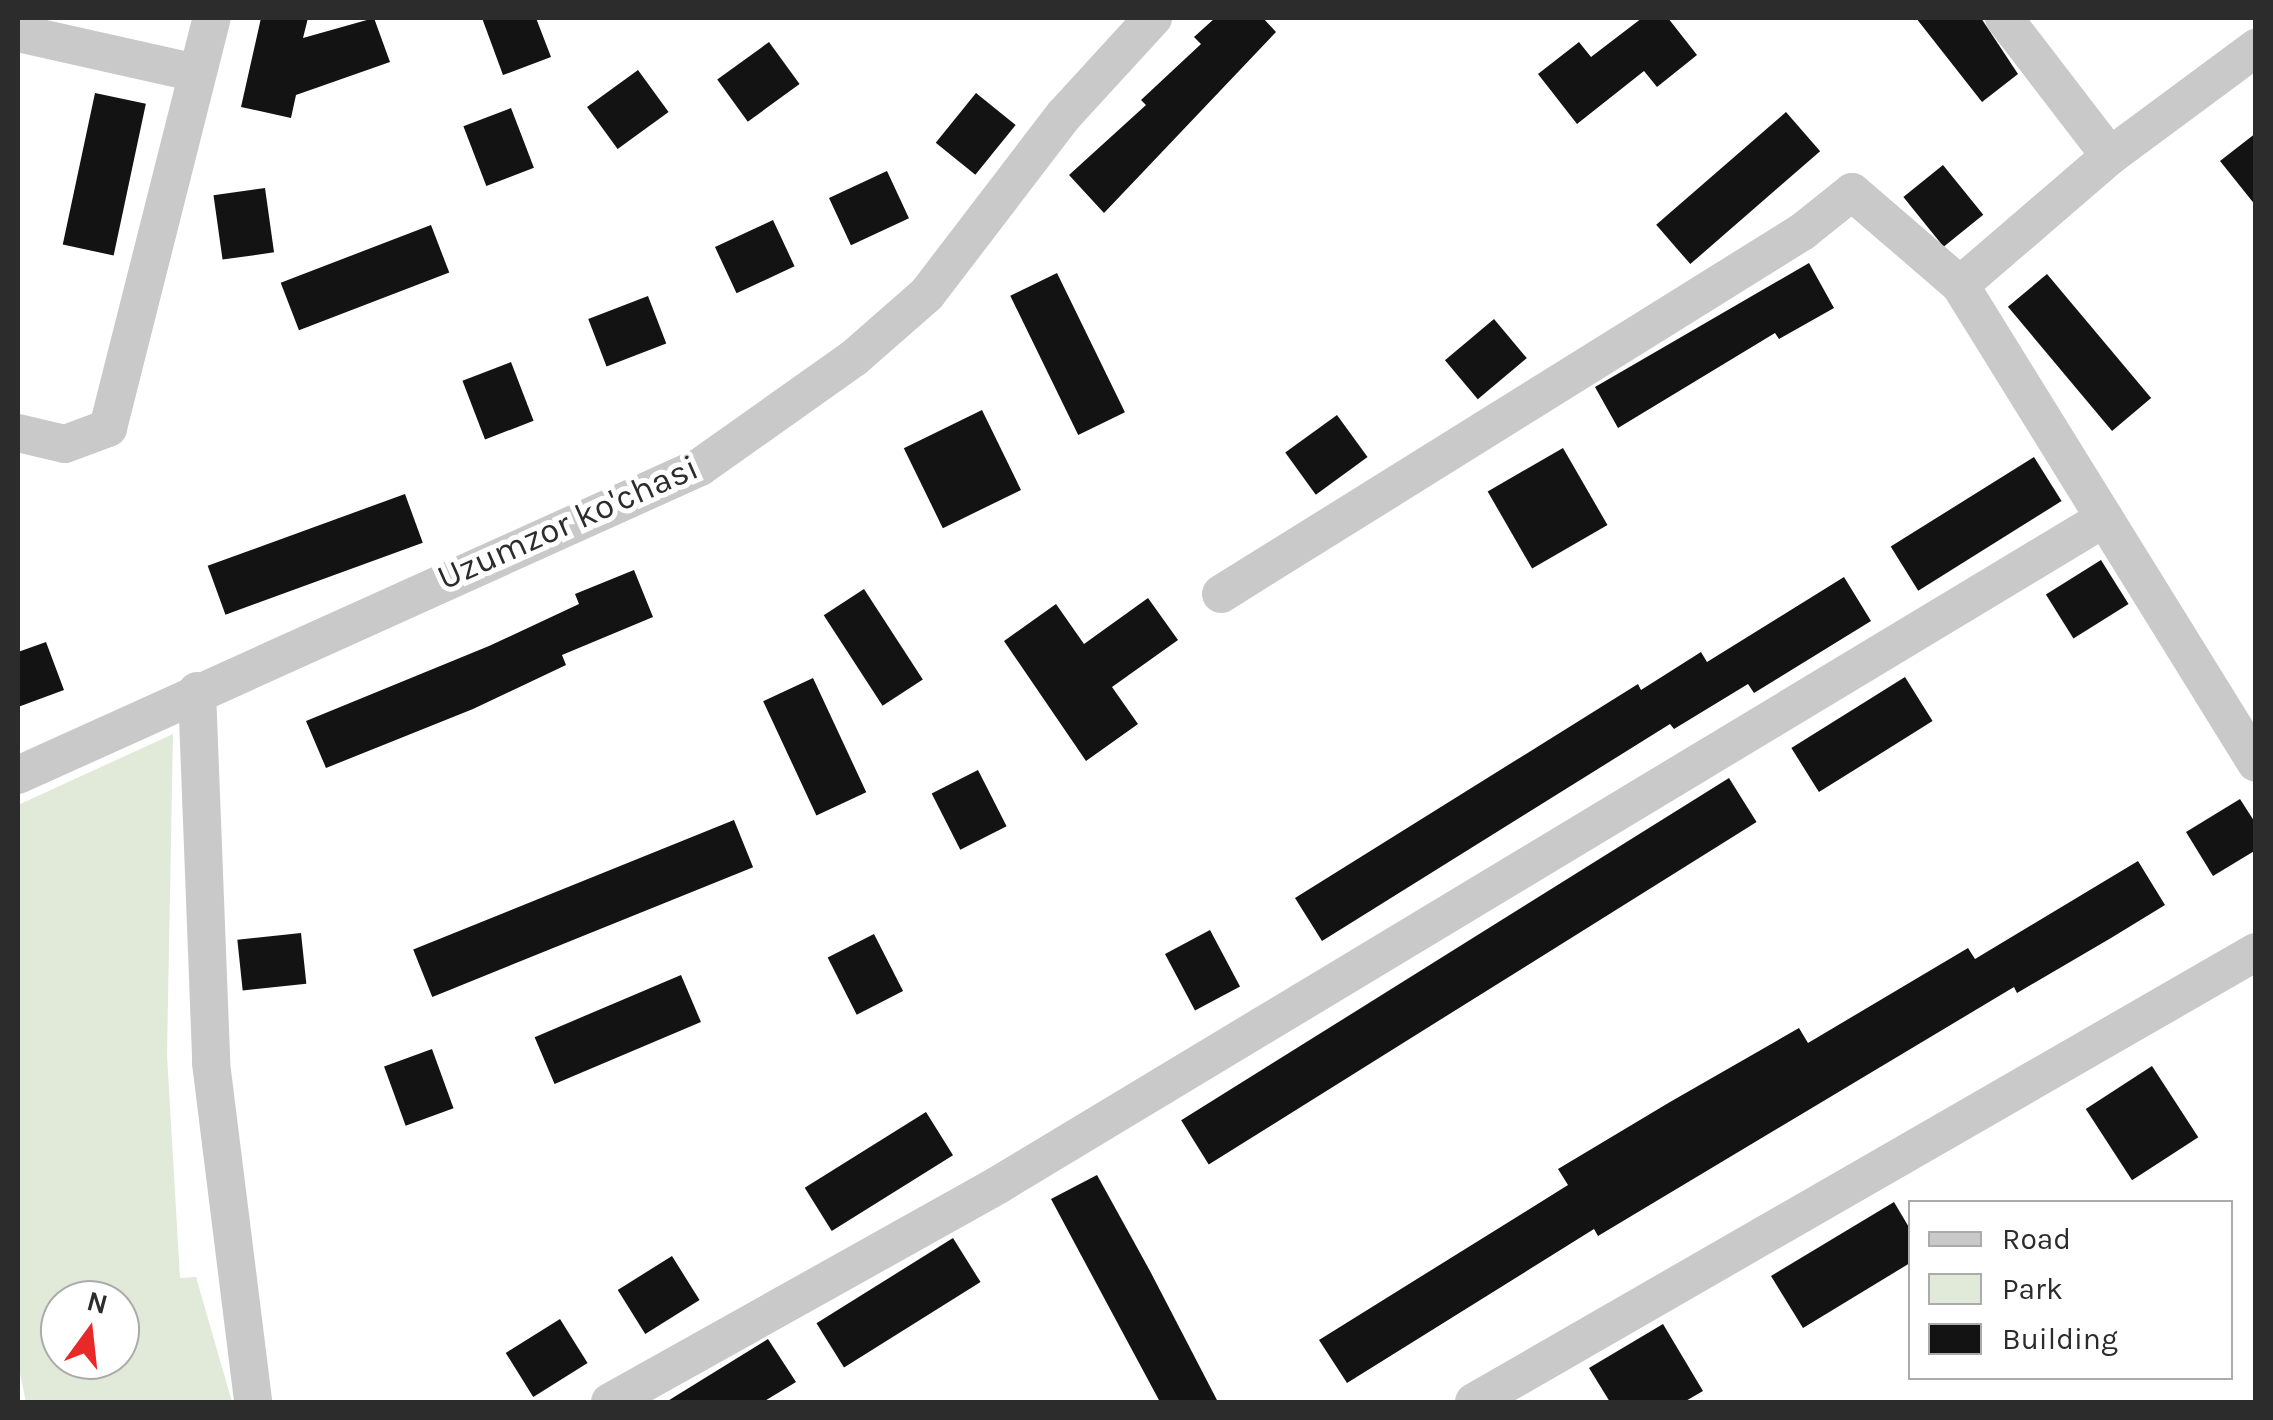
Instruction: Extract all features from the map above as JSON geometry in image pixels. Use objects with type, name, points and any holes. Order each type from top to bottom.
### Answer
[{"type":"street","points":[[18,433],[65,444],[108,428],[212,18]]},
{"type":"street","name":"Uzumzor ko'chasi","points":[[18,775],[700,467],[854,358],[927,294],[1064,115],[1152,18]]},
{"type":"street","points":[[2004,18],[2110,156]]},
{"type":"street","points":[[18,32],[197,73]]},
{"type":"street","points":[[1960,285],[2110,156],[2249,68]]},
{"type":"street","points":[[1222,594],[1802,232],[1852,192],[1960,285],[2106,518],[2241,708],[2256,762]]},
{"type":"street","points":[[610,1402],[998,1185],[2106,518]]},
{"type":"street","points":[[197,691],[211,1064],[253,1402]]},
{"type":"street","points":[[1474,1402],[2256,952]]},
{"type":"green space","points":[[173,734],[167,1055],[180,1278],[196,1277],[232,1402],[26,1402],[18,1364],[18,805]]},
{"type":"building","points":[[261,18],[308,18],[303,38],[374,18],[390,62],[296,95],[291,118],[241,107]]},
{"type":"building","points":[[482,18],[536,18],[551,57],[503,75]]},
{"type":"building","points":[[1215,18],[1263,18],[1276,32],[1104,213],[1069,175],[1146,105],[1141,100],[1201,44],[1194,37]]},
{"type":"building","points":[[1642,18],[1668,18],[1697,55],[1657,87],[1644,71],[1577,124],[1538,74],[1579,42],[1591,57]]},
{"type":"building","points":[[1916,18],[1981,18],[2018,74],[1982,102]]},
{"type":"building","points":[[769,42],[800,84],[748,122],[717,80]]},
{"type":"building","points":[[638,70],[669,112],[618,149],[587,107]]},
{"type":"building","points":[[95,93],[146,104],[114,255],[63,245]]},
{"type":"building","points":[[976,93],[1016,125],[975,175],[936,143]]},
{"type":"building","points":[[511,108],[534,168],[486,186],[463,126]]},
{"type":"building","points":[[1786,112],[1820,151],[1690,264],[1656,225]]},
{"type":"building","points":[[2256,133],[2256,206],[2220,161]]},
{"type":"building","points":[[1943,165],[1983,215],[1944,247],[1903,197]]},
{"type":"building","points":[[887,171],[909,218],[851,245],[829,198]]},
{"type":"building","points":[[265,188],[274,252],[223,260],[214,195]]},
{"type":"building","points":[[773,220],[795,266],[737,293],[715,247]]},
{"type":"building","points":[[431,225],[449,273],[299,330],[281,283]]},
{"type":"building","points":[[1809,263],[1834,308],[1779,339],[1775,333],[1618,428],[1595,387]]},
{"type":"building","points":[[1057,273],[1125,412],[1078,435],[1010,296]]},
{"type":"building","points":[[2047,274],[2151,398],[2112,431],[2008,307]]},
{"type":"building","points":[[648,296],[666,344],[607,367],[588,319]]},
{"type":"building","points":[[1494,319],[1527,358],[1478,399],[1445,360]]},
{"type":"building","points":[[511,362],[534,421],[485,439],[462,381]]},
{"type":"building","points":[[982,410],[1021,490],[943,528],[904,448]]},
{"type":"building","points":[[1337,415],[1368,457],[1316,495],[1285,453]]},
{"type":"building","points":[[1563,448],[1608,525],[1532,569],[1488,492]]},
{"type":"building","points":[[2034,457],[2062,501],[1918,591],[1891,547]]},
{"type":"building","points":[[405,494],[423,543],[225,615],[208,566]]},
{"type":"building","points":[[2101,560],[2129,604],[2073,639],[2046,594]]},
{"type":"building","points":[[634,570],[653,617],[562,655],[566,665],[473,709],[326,768],[306,721],[489,646],[579,604],[575,594]]},
{"type":"building","points":[[1844,577],[1871,621],[1754,693],[1748,684],[1674,729],[1670,724],[1322,941],[1295,898],[1638,684],[1641,690],[1701,652],[1707,662]]},
{"type":"building","points":[[864,589],[923,680],[883,706],[824,615]]},
{"type":"building","points":[[1148,598],[1178,640],[1112,687],[1138,724],[1086,761],[1004,641],[1056,604],[1084,644]]},
{"type":"building","points":[[46,642],[64,690],[18,707],[18,652]]},
{"type":"building","points":[[1905,677],[1933,721],[1819,792],[1791,748]]},
{"type":"building","points":[[813,678],[866,792],[816,815],[763,701]]},
{"type":"building","points":[[978,770],[1007,826],[960,850],[932,794]]},
{"type":"building","points":[[1729,778],[1757,822],[1209,1164],[1181,1120]]},
{"type":"building","points":[[2240,799],[2256,824],[2256,850],[2213,876],[2186,832]]},
{"type":"building","points":[[734,820],[753,867],[432,997],[413,950]]},
{"type":"building","points":[[2138,861],[2165,905],[2017,993],[2014,987],[1598,1236],[1594,1229],[1347,1383],[1319,1340],[1568,1185],[1558,1169],[1670,1102],[1799,1028],[1808,1043],[1968,948],[1975,959]]},
{"type":"building","points":[[1210,930],[1240,987],[1195,1010],[1165,954]]},
{"type":"building","points":[[301,933],[306,984],[243,990],[237,940]]},
{"type":"building","points":[[874,934],[903,991],[857,1015],[828,958]]},
{"type":"building","points":[[681,975],[701,1022],[555,1084],[535,1037]]},
{"type":"building","points":[[432,1049],[454,1108],[406,1126],[384,1066]]},
{"type":"building","points":[[2152,1066],[2198,1137],[2132,1180],[2086,1109]]},
{"type":"building","points":[[926,1112],[953,1155],[832,1231],[805,1188]]},
{"type":"building","points":[[1097,1175],[1218,1402],[1160,1402],[1051,1199]]},
{"type":"building","points":[[1894,1202],[1908,1226],[1908,1264],[1803,1328],[1771,1276]]},
{"type":"building","points":[[953,1238],[981,1282],[844,1367],[816,1323]]},
{"type":"building","points":[[672,1256],[700,1300],[645,1334],[618,1290]]},
{"type":"building","points":[[560,1319],[588,1363],[533,1397],[506,1353]]},
{"type":"building","points":[[1663,1324],[1703,1391],[1684,1402],[1610,1402],[1589,1368]]},
{"type":"building","points":[[768,1339],[796,1382],[763,1402],[666,1402]]}]
